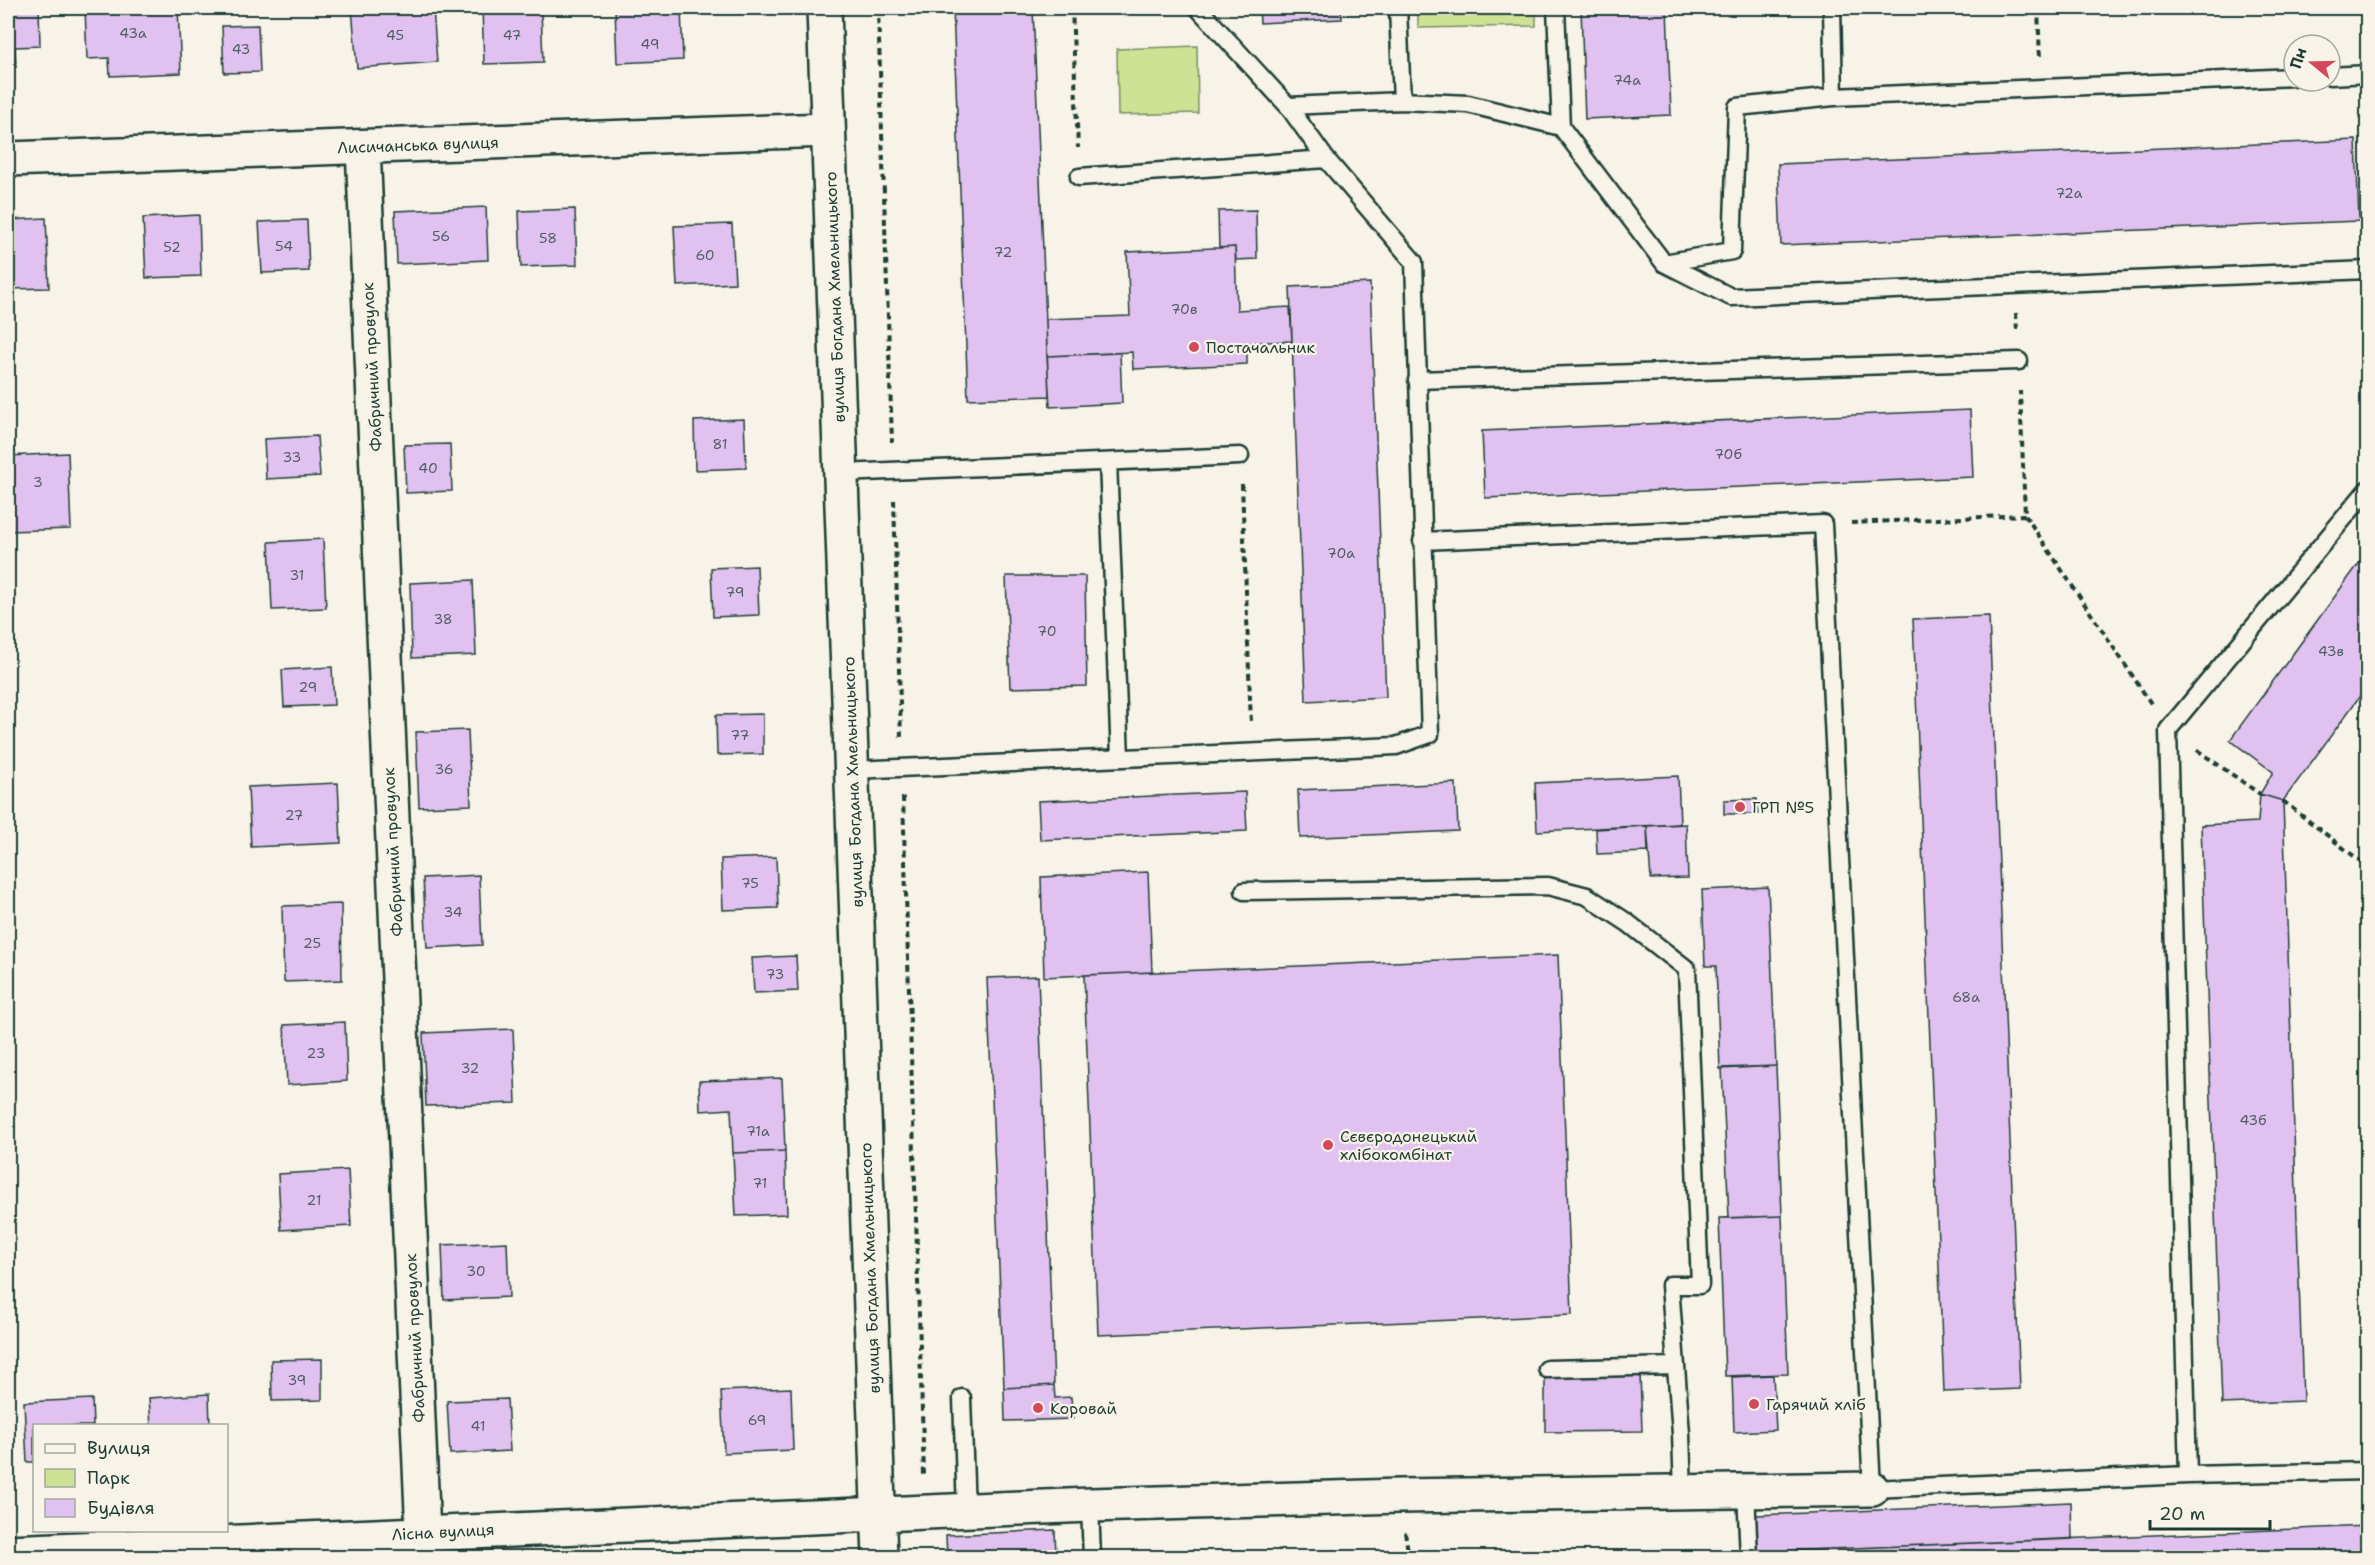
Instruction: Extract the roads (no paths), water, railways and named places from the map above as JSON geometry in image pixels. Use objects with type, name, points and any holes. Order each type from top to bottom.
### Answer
[{"type":"street","name":"вулиця Богдана Хмельницького","points":[[824,8],[880,1557]]},
{"type":"street","name":"Лисичанська вулиця","points":[[8,159],[828,130]]},
{"type":"street","name":"Фабричний провулок","points":[[363,147],[424,1545]]},
{"type":"street","name":"Лісна вулиця","points":[[8,1552],[424,1545],[878,1513],[1090,1505],[1400,1496],[1872,1489]]},
{"type":"lane","points":[[853,770],[1396,746],[1430,734],[1414,262],[1326,159],[1288,106],[1198,8]]},
{"type":"lane","points":[[1398,8],[1402,101]]},
{"type":"lane","points":[[1556,8],[1561,127],[1664,263],[1731,297],[2367,270]]},
{"type":"lane","points":[[1832,8],[1834,96]]},
{"type":"lane","points":[[2342,75],[2367,74]]},
{"type":"lane","points":[[1664,263],[1732,251],[1737,107],[1834,96],[2282,78]]},
{"type":"lane","points":[[1288,106],[1402,101],[1468,104],[1561,127]]},
{"type":"lane","points":[[1080,177],[1326,159]]},
{"type":"lane","points":[[1417,380],[2019,361]]},
{"type":"lane","points":[[842,473],[1240,456]]},
{"type":"lane","points":[[1108,462],[1120,758]]},
{"type":"lane","points":[[2188,1475],[2168,730],[2367,489]]},
{"type":"lane","points":[[1422,541],[1823,524],[1872,1489],[2188,1475],[2367,1471]]},
{"type":"lane","points":[[1244,891],[1548,886],[1587,896],[1628,923],[1687,969],[1700,1286],[1670,1285],[1683,1492]]},
{"type":"lane","points":[[1547,1369],[1676,1366]]},
{"type":"lane","points":[[962,1398],[966,1511]]},
{"type":"lane","points":[[1746,1491],[1749,1557]]},
{"type":"lane","points":[[1090,1505],[1092,1557]]},
{"type":"place","name":"Постачальник","points":[[1194,347]]},
{"type":"place","name":"ГРП №5","points":[[1740,807]]},
{"type":"place","name":"Сєвєродонецький хлібокомбінат","points":[[1328,1145]]},
{"type":"place","name":"Гарячий хліб","points":[[1754,1404]]},
{"type":"place","name":"Коровай","points":[[1038,1408]]}]
